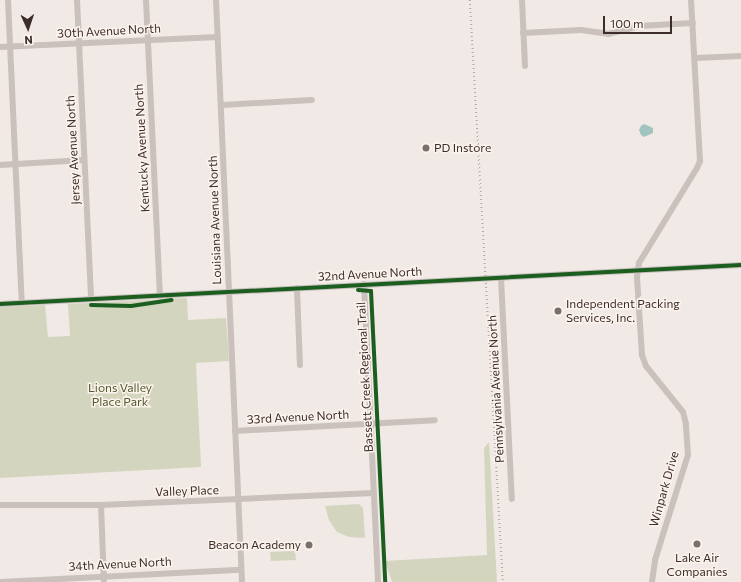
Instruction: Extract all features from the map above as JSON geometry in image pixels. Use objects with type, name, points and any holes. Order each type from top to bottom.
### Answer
[{"type":"street","points":[[8,0],[22,303]]},
{"type":"street","name":"Jersey Avenue North","points":[[77,0],[91,299]]},
{"type":"street","name":"Kentucky Avenue North","points":[[146,0],[160,296]]},
{"type":"street","name":"Louisiana Avenue North","points":[[216,0],[222,105],[242,582]]},
{"type":"street","points":[[522,0],[525,66]]},
{"type":"street","points":[[638,270],[639,263],[700,161],[692,0]]},
{"type":"street","points":[[523,33],[580,30],[608,34],[639,26],[693,23]]},
{"type":"street","name":"30th Avenue North","points":[[0,47],[218,37]]},
{"type":"street","points":[[695,58],[741,56]]},
{"type":"street","points":[[222,105],[312,100]]},
{"type":"street","points":[[0,165],[84,160]]},
{"type":"street","name":"32nd Avenue North","points":[[0,304],[741,265]]},
{"type":"street","name":"Winpark Drive","points":[[638,270],[642,355],[646,366],[683,412],[686,424],[688,455],[655,560],[652,582]]},
{"type":"street","name":"Pennsylvania Avenue North","points":[[501,278],[512,499]]},
{"type":"street","points":[[364,284],[378,582]]},
{"type":"street","points":[[297,288],[300,365]]},
{"type":"street","name":"33rd Avenue North","points":[[235,431],[435,420]]},
{"type":"street","name":"Valley Place","points":[[0,505],[101,505],[374,493]]},
{"type":"street","points":[[101,505],[104,579]]},
{"type":"street","name":"34th Avenue North","points":[[0,582],[104,579],[241,570]]},
{"type":"green space","name":"Lions Valley Place Park","points":[[187,298],[188,320],[226,318],[229,361],[196,363],[201,467],[0,478],[0,307],[45,305],[48,337],[70,336],[68,304]]},
{"type":"green space","points":[[489,442],[497,582],[392,582],[385,561],[487,555],[484,448]]},
{"type":"green space","points":[[359,504],[363,508],[365,538],[349,537],[337,532],[329,520],[325,506]]},
{"type":"green space","points":[[295,551],[296,560],[271,561],[270,552]]},
{"type":"water","points":[[644,124],[653,128],[653,133],[644,137],[641,135],[639,130]]},
{"type":"railway","points":[[470,0],[503,582]]},
{"type":"cycle path","points":[[0,304],[741,265]]},
{"type":"cycle path","name":"Bassett Creek Regional Trail","points":[[358,290],[371,291],[385,582]]},
{"type":"cycle path","points":[[91,305],[131,306],[172,300]]},
{"type":"place","name":"PD Instore","points":[[426,148]]},
{"type":"place","name":"Independent Packing Services, Inc.","points":[[558,311]]},
{"type":"place","name":"Lake Air Companies","points":[[697,544]]},
{"type":"place","name":"Beacon Academy","points":[[309,545]]}]
